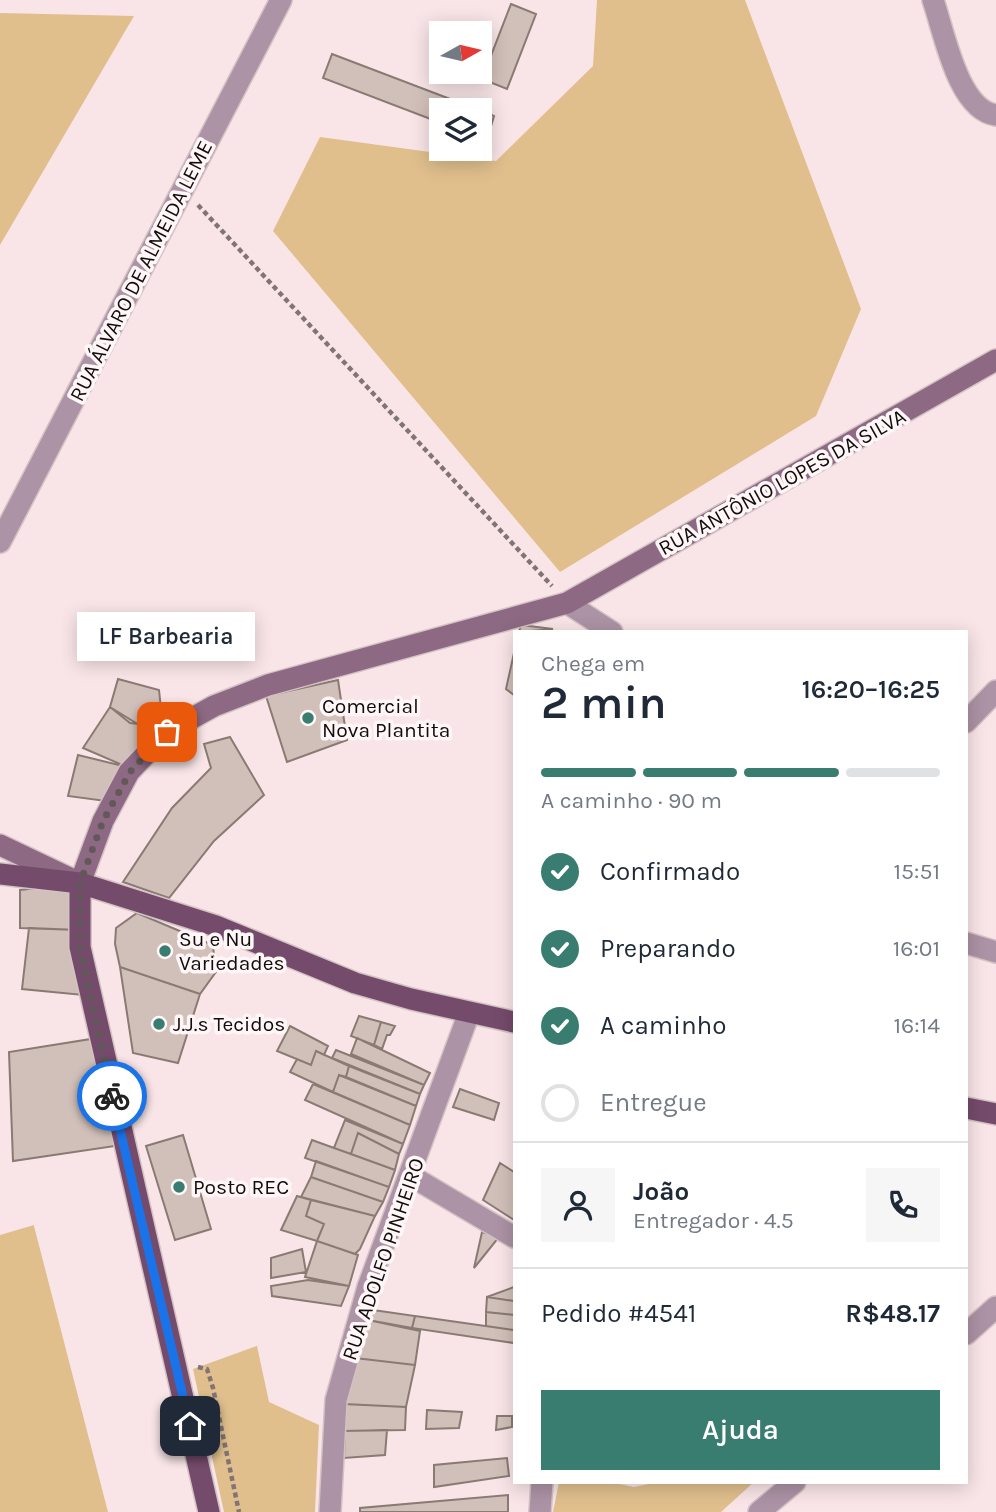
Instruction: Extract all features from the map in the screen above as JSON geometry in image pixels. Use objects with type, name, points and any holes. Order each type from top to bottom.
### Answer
[{"type":"main road","name":"RUA ANTÔNIO LOPES DA SILVA","points":[[80,883],[103,821],[130,772],[167,732],[214,706],[268,685],[567,603],[996,360]]},
{"type":"main road","points":[[0,845],[80,883],[216,926],[355,983],[513,1023]]},
{"type":"main road","points":[[0,874],[80,883]]},
{"type":"main road","points":[[80,883],[80,947],[209,1512]]},
{"type":"main road","points":[[968,1108],[996,1114]]},
{"type":"street","name":"RUA ÁLVARO DE ALMEIDA LEME","points":[[0,542],[281,0]]},
{"type":"street","points":[[933,0],[959,78],[973,103],[986,114],[996,115]]},
{"type":"street","points":[[567,603],[609,630]]},
{"type":"street","points":[[968,720],[996,691]]},
{"type":"street","points":[[968,944],[996,952]]},
{"type":"street","name":"RUA ADOLFO PINHEIRO","points":[[330,1512],[336,1400],[368,1287],[469,1013]]},
{"type":"street","points":[[411,1175],[513,1236]]},
{"type":"street","points":[[968,1332],[996,1307]]},
{"type":"street","points":[[540,1512],[542,1484]]},
{"type":"street","points":[[759,1512],[793,1484]]},
{"type":"path","points":[[184,189],[567,603]]},
{"type":"path","points":[[174,1360],[207,1369],[239,1512]]},
{"type":"shaded area","points":[[597,0],[745,0],[861,309],[816,416],[560,572],[273,231],[320,137],[429,152],[429,161],[496,161],[593,66]]},
{"type":"shaded area","points":[[0,13],[134,16],[0,245]]},
{"type":"shaded area","points":[[34,1225],[108,1512],[0,1512],[0,1235]]},
{"type":"shaded area","points":[[257,1346],[269,1402],[319,1425],[315,1512],[224,1512],[193,1369]]},
{"type":"shaded area","points":[[559,1484],[619,1484],[634,1487],[648,1484],[752,1484],[721,1512],[553,1512]]},
{"type":"building","points":[[511,4],[536,14],[507,89],[492,83],[492,53]]},
{"type":"building","points":[[332,54],[448,98],[429,98],[429,118],[323,78]]},
{"type":"building","points":[[521,625],[553,629],[542,630],[520,630]]},
{"type":"building","points":[[513,658],[513,694],[506,689]]},
{"type":"building","points":[[118,679],[159,690],[162,718],[157,726],[130,723],[110,707]]},
{"type":"building","name":"Comercial Nova Plantita","points":[[338,680],[347,740],[287,762],[266,696]]},
{"type":"building","points":[[110,707],[149,731],[127,767],[83,748]]},
{"type":"building","points":[[230,737],[264,795],[214,841],[169,898],[123,882],[172,808],[211,768],[204,744]]},
{"type":"building","points":[[78,755],[127,767],[113,802],[68,796]]},
{"type":"building","points":[[80,883],[79,930],[20,928],[20,890]]},
{"type":"building","name":"Su e Nu Variedades","points":[[137,913],[213,945],[215,966],[218,969],[200,994],[120,967],[115,944],[116,928]]},
{"type":"building","points":[[29,928],[79,930],[83,995],[22,989]]},
{"type":"building","name":"J.J.s Tecidos","points":[[120,967],[200,994],[178,1063],[133,1053]]},
{"type":"building","points":[[359,1016],[381,1022],[374,1045],[351,1036]]},
{"type":"building","points":[[381,1022],[395,1026],[390,1035],[387,1035],[382,1049],[374,1045]]},
{"type":"building","points":[[290,1026],[328,1046],[324,1055],[316,1051],[311,1065],[277,1051]]},
{"type":"building","points":[[357,1038],[430,1073],[424,1085],[351,1054]]},
{"type":"building","points":[[91,1039],[115,1146],[13,1161],[9,1052]]},
{"type":"building","points":[[336,1050],[424,1085],[420,1094],[332,1058]]},
{"type":"building","points":[[316,1051],[349,1066],[346,1077],[339,1075],[333,1092],[290,1072],[297,1059],[311,1065]]},
{"type":"building","points":[[349,1066],[420,1094],[416,1106],[346,1077]]},
{"type":"building","points":[[339,1075],[416,1106],[410,1125],[333,1092]]},
{"type":"building","points":[[313,1084],[410,1125],[403,1144],[305,1100]]},
{"type":"building","points":[[460,1089],[499,1103],[494,1120],[453,1107]]},
{"type":"building","points":[[345,1120],[403,1144],[399,1154],[358,1133],[351,1154],[334,1148]]},
{"type":"building","points":[[358,1133],[399,1154],[395,1170],[351,1154]]},
{"type":"building","name":"Posto REC","points":[[183,1135],[211,1229],[175,1240],[146,1146]]},
{"type":"building","points":[[312,1140],[395,1170],[389,1187],[305,1158]]},
{"type":"building","points":[[316,1161],[389,1187],[383,1202],[311,1177]]},
{"type":"building","points":[[500,1163],[513,1171],[513,1219],[483,1200]]},
{"type":"building","points":[[311,1177],[383,1202],[375,1216],[301,1197]]},
{"type":"building","points":[[297,1196],[311,1200],[306,1216],[324,1224],[317,1241],[281,1230]]},
{"type":"building","points":[[311,1200],[375,1216],[355,1254],[317,1241],[324,1224],[306,1216]]},
{"type":"building","points":[[482,1232],[499,1237],[474,1268]]},
{"type":"building","points":[[317,1241],[358,1255],[349,1286],[305,1277]]},
{"type":"building","points":[[302,1249],[306,1272],[271,1278],[271,1258]]},
{"type":"building","points":[[308,1280],[349,1286],[341,1306],[272,1296],[271,1286]]},
{"type":"building","points":[[513,1287],[513,1301],[487,1297]]},
{"type":"building","points":[[487,1297],[513,1301],[513,1315],[486,1312]]},
{"type":"building","points":[[373,1310],[415,1316],[412,1328],[368,1320]]},
{"type":"building","points":[[486,1312],[513,1315],[513,1330],[486,1326]]},
{"type":"building","points":[[415,1316],[513,1330],[513,1343],[412,1328]]},
{"type":"building","points":[[368,1320],[420,1331],[415,1365],[355,1358]]},
{"type":"building","points":[[355,1358],[415,1365],[406,1407],[344,1404]]},
{"type":"building","points":[[344,1404],[406,1407],[405,1430],[340,1431]]},
{"type":"building","points":[[427,1410],[462,1412],[459,1428],[426,1429]]},
{"type":"building","points":[[497,1416],[512,1416],[512,1427],[496,1430]]},
{"type":"building","points":[[387,1430],[385,1455],[344,1458],[345,1431]]},
{"type":"building","points":[[507,1458],[509,1476],[434,1487],[434,1465]]},
{"type":"building","points":[[508,1495],[508,1512],[360,1512],[360,1508]]},
{"type":"way so far","points":[[112,1096],[80,947],[80,883],[103,821],[130,772],[167,732]]},
{"type":"place","name":"Comercial Nova Plantita","points":[[308,718]]},
{"type":"place","name":"LF Barbearia","points":[[167,732]]},
{"type":"place","name":"Su e Nu Variedades","points":[[165,951]]},
{"type":"place","name":"J.J.s Tecidos","points":[[159,1024]]},
{"type":"place","name":"Posto REC","points":[[179,1187]]},
{"type":"route","points":[[112,1096],[190,1426]]}]
